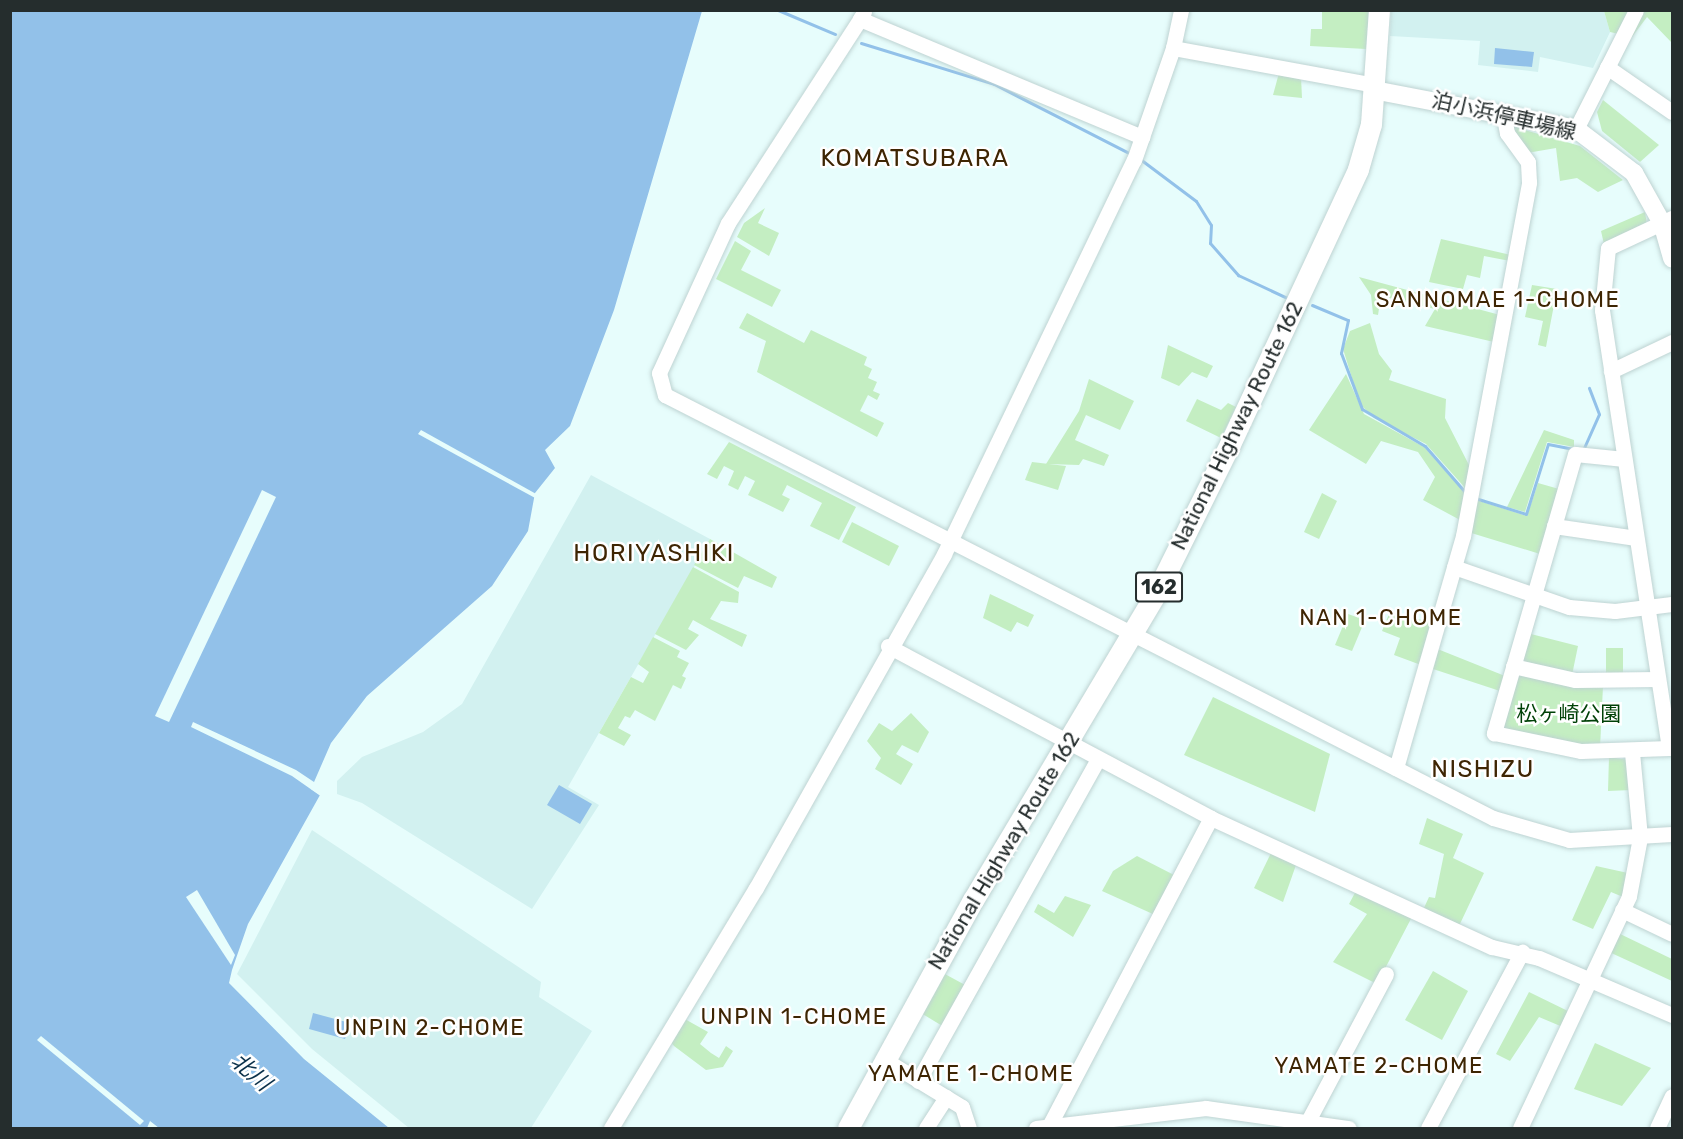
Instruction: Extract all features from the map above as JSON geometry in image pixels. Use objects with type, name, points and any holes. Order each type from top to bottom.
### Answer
[{"type":"highway","name":"National Highway Route 162","points":[[848,1128],[1067,744],[1134,633],[1206,494],[1358,169],[1374,87],[1379,10]]},
{"type":"main road","name":"泊小浜停車場線","points":[[1374,87],[1576,129],[1634,173],[1667,220],[1672,259]]},
{"type":"street","points":[[611,1128],[756,888],[888,646],[951,541],[1135,156],[1173,48],[1180,10]]},
{"type":"street","points":[[1576,129],[1636,10]]},
{"type":"street","points":[[1142,137],[862,15],[728,223],[658,382],[671,399],[1493,818],[1542,835],[1640,837],[1672,834]]},
{"type":"street","points":[[1173,48],[1374,87]]},
{"type":"street","points":[[1607,67],[1672,112]]},
{"type":"street","points":[[1396,768],[1454,567],[1529,182],[1528,162],[1507,132],[1503,113]]},
{"type":"street","points":[[1623,459],[1575,454],[1494,732],[1559,749],[1632,752],[1669,748],[1602,310],[1608,248],[1667,220]]},
{"type":"street","points":[[1611,371],[1672,342]]},
{"type":"street","points":[[1554,526],[1636,538]]},
{"type":"street","points":[[1454,567],[1533,597],[1592,610],[1647,608],[1672,604]]},
{"type":"street","points":[[888,646],[1097,760],[1211,818],[1492,946],[1522,952],[1672,1015]]},
{"type":"street","points":[[1513,666],[1594,681],[1658,679]]},
{"type":"street","points":[[1520,1128],[1622,910],[1640,837],[1632,752]]},
{"type":"street","points":[[918,1081],[1097,760]]},
{"type":"street","points":[[1043,1127],[1211,818]]},
{"type":"street","points":[[1622,910],[1672,934]]},
{"type":"street","points":[[1428,1128],[1522,952]]},
{"type":"street","points":[[1309,1119],[1386,974]]},
{"type":"street","points":[[885,1060],[962,1107],[969,1128]]},
{"type":"street","points":[[1657,1128],[1672,1096]]},
{"type":"street","points":[[926,1128],[946,1097]]},
{"type":"street","points":[[1043,1127],[1206,1108],[1264,1121],[1309,1119],[1349,1128]]},
{"type":"shaded area","points":[[1391,10],[1604,11],[1610,32],[1593,68],[1540,57],[1538,72],[1478,65],[1480,41],[1390,36]]},
{"type":"shaded area","points":[[591,475],[710,539],[568,787],[599,805],[532,909],[362,803],[337,794],[337,781],[362,757],[423,732],[462,704]]},
{"type":"shaded area","points":[[312,830],[541,982],[539,997],[592,1031],[531,1128],[409,1128],[312,1049],[237,974]]},
{"type":"green space","points":[[1322,11],[1369,11],[1366,49],[1310,46],[1311,29],[1322,29]]},
{"type":"green space","points":[[1604,11],[1672,11],[1672,43],[1647,17],[1632,37],[1610,32]]},
{"type":"green space","points":[[1279,73],[1301,77],[1302,98],[1273,95]]},
{"type":"green space","points":[[1603,100],[1659,145],[1640,162],[1602,131],[1597,112]]},
{"type":"green space","points":[[1511,126],[1580,146],[1623,180],[1598,192],[1577,178],[1560,181],[1556,148],[1527,153]]},
{"type":"green space","points":[[765,208],[758,223],[779,233],[769,256],[737,237],[744,223]]},
{"type":"green space","points":[[1645,212],[1647,225],[1604,244],[1601,231]]},
{"type":"green space","points":[[1441,239],[1511,255],[1510,261],[1484,256],[1480,278],[1467,275],[1463,289],[1429,282]]},
{"type":"green space","points":[[735,241],[751,251],[741,270],[781,290],[772,307],[716,279]]},
{"type":"green space","points":[[1359,277],[1500,315],[1494,342],[1425,326],[1435,309],[1381,296],[1378,315],[1373,314],[1371,295]]},
{"type":"green space","points":[[1532,285],[1557,289],[1546,347],[1538,345],[1543,321],[1525,317]]},
{"type":"green space","points":[[747,313],[804,343],[811,330],[867,357],[864,365],[872,369],[868,378],[877,382],[873,391],[880,394],[877,400],[868,395],[860,411],[884,423],[877,437],[757,372],[766,341],[739,328]]},
{"type":"green space","points":[[1370,323],[1379,354],[1392,371],[1389,380],[1446,399],[1445,418],[1470,467],[1466,489],[1426,444],[1374,418],[1360,404],[1343,349],[1350,331]]},
{"type":"green space","points":[[1168,345],[1213,366],[1207,378],[1192,372],[1179,386],[1161,378]]},
{"type":"green space","points":[[1346,374],[1364,414],[1424,447],[1465,493],[1460,520],[1423,500],[1435,477],[1418,452],[1381,441],[1366,464],[1309,430]]},
{"type":"green space","points":[[1089,379],[1134,401],[1120,430],[1086,415],[1075,440],[1109,455],[1104,466],[1083,459],[1079,465],[1046,464],[1079,411]]},
{"type":"green space","points":[[1197,399],[1221,410],[1228,403],[1236,407],[1221,438],[1186,421]]},
{"type":"green space","points":[[1544,430],[1574,440],[1574,447],[1547,442],[1525,512],[1507,507]]},
{"type":"green space","points":[[729,442],[856,507],[839,540],[810,526],[822,503],[787,485],[782,495],[790,499],[783,512],[748,495],[755,481],[745,476],[738,490],[728,485],[734,471],[724,466],[717,479],[707,474]]},
{"type":"green space","points":[[1032,462],[1066,466],[1058,490],[1025,480]]},
{"type":"green space","points":[[1538,483],[1559,489],[1540,554],[1468,532],[1473,499],[1527,516]]},
{"type":"green space","points":[[1322,493],[1337,501],[1319,539],[1304,532]]},
{"type":"green space","points":[[852,522],[899,546],[889,566],[842,542]]},
{"type":"green space","points":[[710,539],[777,577],[772,588],[744,576],[738,588],[694,565]]},
{"type":"green space","points":[[693,567],[739,592],[738,603],[721,601],[710,619],[747,635],[742,647],[693,620],[688,629],[699,635],[686,650],[655,634]]},
{"type":"green space","points":[[990,594],[1034,615],[1028,627],[1017,622],[1011,632],[983,618]]},
{"type":"green space","points":[[1348,614],[1365,620],[1352,651],[1335,645]]},
{"type":"green space","points":[[1389,614],[1433,622],[1421,665],[1394,655],[1400,638],[1382,631]]},
{"type":"green space","points":[[1527,633],[1578,646],[1572,675],[1522,663]]},
{"type":"green space","points":[[653,637],[680,651],[677,657],[689,663],[682,676],[686,678],[681,689],[673,685],[655,721],[635,710],[630,718],[625,716],[618,728],[631,735],[624,746],[599,733],[631,677],[643,683],[649,672],[638,664]]},
{"type":"green space","points":[[1435,648],[1505,676],[1500,691],[1430,668]]},
{"type":"green space","points":[[1606,648],[1623,648],[1623,677],[1606,677]]},
{"type":"green space","name":"松ヶ崎公園","points":[[1515,674],[1603,686],[1600,748],[1502,730]]},
{"type":"green space","points":[[1213,697],[1330,754],[1315,812],[1184,755]]},
{"type":"green space","points":[[911,713],[929,732],[918,753],[902,745],[896,754],[913,764],[901,785],[875,769],[881,758],[867,741],[879,723],[892,731]]},
{"type":"green space","points":[[1609,757],[1628,760],[1631,790],[1608,791]]},
{"type":"green space","points":[[1427,818],[1463,834],[1453,858],[1484,873],[1459,926],[1423,910],[1429,897],[1435,898],[1444,854],[1419,844]]},
{"type":"green space","points":[[1271,853],[1296,865],[1283,902],[1254,888]]},
{"type":"green space","points":[[1137,856],[1176,876],[1155,915],[1102,891],[1113,871]]},
{"type":"green space","points":[[1596,866],[1628,873],[1623,897],[1611,892],[1593,929],[1572,920]]},
{"type":"green space","points":[[1357,889],[1414,913],[1377,984],[1333,962],[1367,914],[1349,904]]},
{"type":"green space","points":[[1065,896],[1091,905],[1073,937],[1034,912],[1038,904],[1054,913]]},
{"type":"green space","points":[[1616,932],[1672,959],[1672,981],[1607,951]]},
{"type":"green space","points":[[1433,971],[1468,991],[1442,1040],[1405,1020]]},
{"type":"green space","points":[[943,973],[967,986],[944,1027],[921,1013]]},
{"type":"green space","points":[[1529,992],[1572,1013],[1565,1028],[1539,1017],[1510,1061],[1496,1054]]},
{"type":"green space","points":[[683,1018],[708,1032],[700,1044],[711,1053],[719,1058],[726,1046],[733,1051],[723,1067],[706,1070],[674,1046],[670,1041]]},
{"type":"green space","points":[[1595,1043],[1651,1068],[1622,1106],[1574,1089]]},
{"type":"water","name":"北川","points":[[10,11],[702,11],[614,310],[570,426],[545,450],[555,468],[535,493],[528,531],[492,586],[367,696],[331,743],[311,789],[320,795],[248,924],[232,970],[229,983],[304,1059],[389,1128],[159,1128],[150,1121],[147,1128],[11,1128]]},
{"type":"water","points":[[1495,48],[1534,52],[1532,67],[1494,64]]},
{"type":"water","points":[[559,785],[592,804],[580,824],[547,805]]},
{"type":"water","points":[[313,1013],[350,1023],[345,1039],[309,1029]]},
{"type":"pier","points":[[421,430],[538,495],[537,499],[418,434]]},
{"type":"pier","points":[[262,490],[276,497],[169,722],[155,716]]},
{"type":"pier","points":[[193,722],[296,770],[317,784],[322,797],[292,776],[191,727]]},
{"type":"pier","points":[[197,890],[235,955],[231,965],[186,897]]},
{"type":"pier","points":[[41,1036],[144,1121],[140,1125],[37,1040]]},
{"type":"waterway","points":[[778,10],[835,34]]},
{"type":"waterway","points":[[861,43],[994,84],[1131,154]]},
{"type":"waterway","points":[[1140,159],[1196,201],[1211,225],[1210,243],[1238,275],[1287,298]]},
{"type":"waterway","points":[[1312,305],[1348,320],[1341,353],[1362,409],[1425,446],[1465,492]]},
{"type":"waterway","points":[[1583,450],[1599,414],[1589,388]]},
{"type":"waterway","points":[[1475,498],[1526,514],[1548,444],[1574,449]]},
{"type":"district","name":"KOMATSUBARA","points":[[915,159]]},
{"type":"district","name":"SANNOMAE 1-CHOME","points":[[1498,300]]},
{"type":"district","name":"HORIYASHIKI","points":[[654,554]]},
{"type":"district","name":"NAN 1-CHOME","points":[[1381,618]]},
{"type":"district","name":"NISHIZU","points":[[1483,770]]},
{"type":"district","name":"UNPIN 1-CHOME","points":[[794,1017]]},
{"type":"district","name":"UNPIN 2-CHOME","points":[[430,1028]]},
{"type":"district","name":"YAMATE 2-CHOME","points":[[1379,1066]]},
{"type":"district","name":"YAMATE 1-CHOME","points":[[971,1074]]}]
